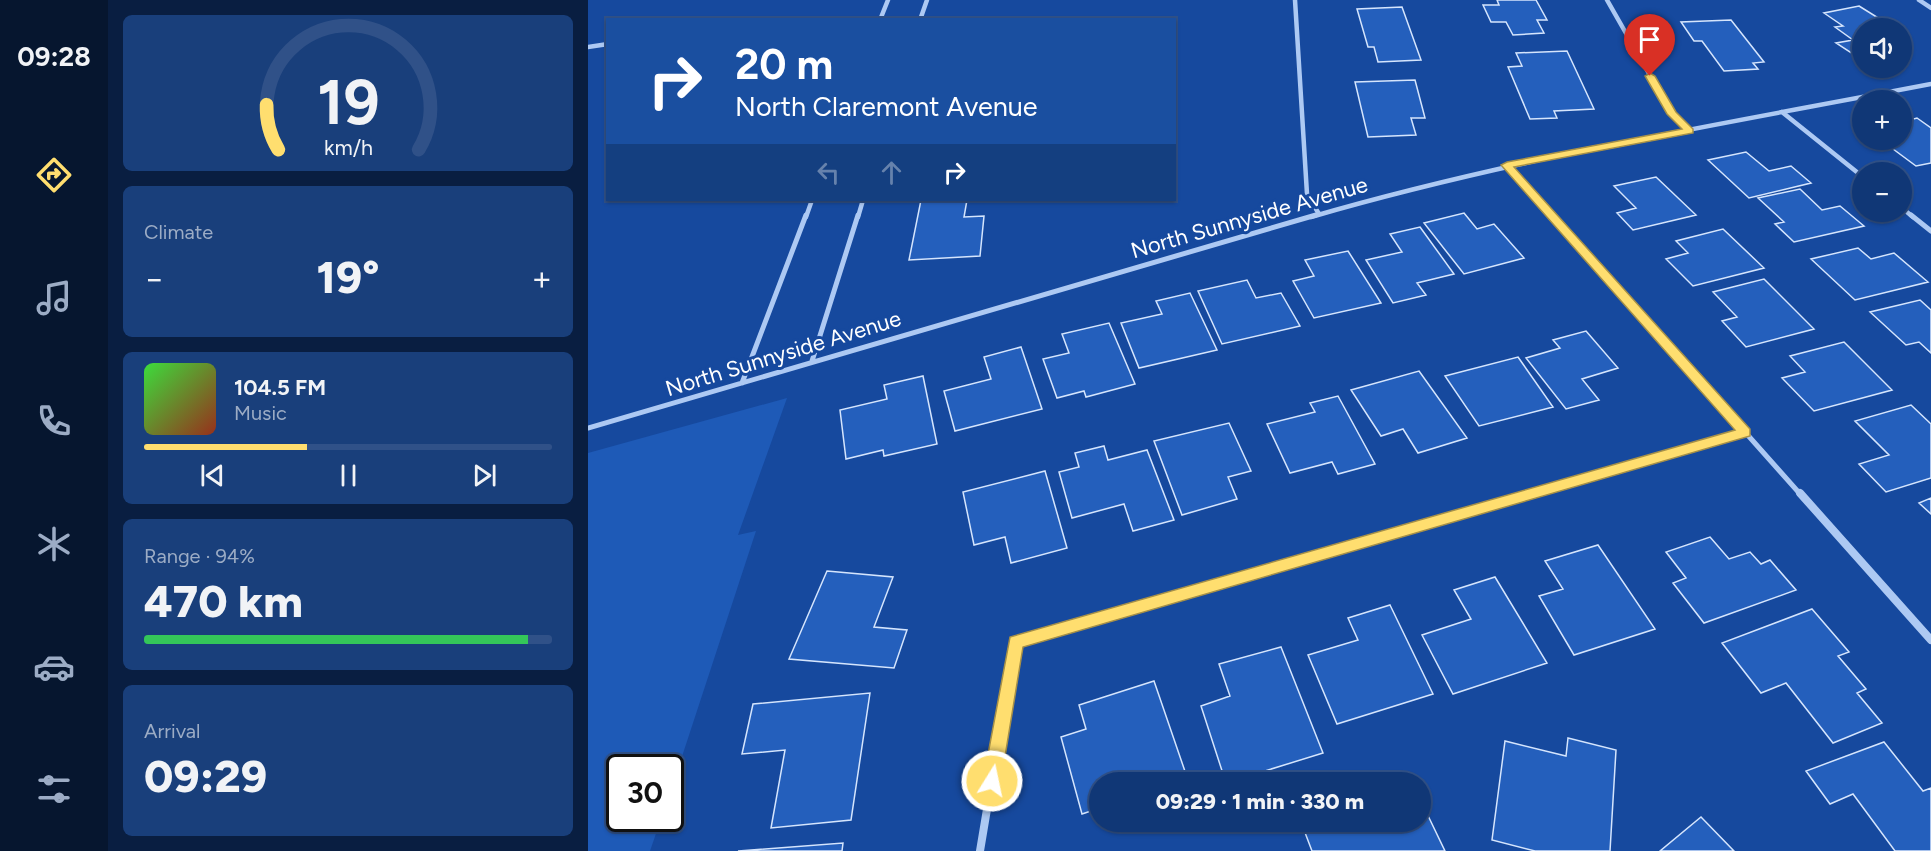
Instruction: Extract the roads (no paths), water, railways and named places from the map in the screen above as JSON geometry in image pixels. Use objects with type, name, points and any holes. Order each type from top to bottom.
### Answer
[{"type":"street","points":[[881,18],[888,0]]},
{"type":"street","points":[[921,18],[927,0]]},
{"type":"street","points":[[1295,0],[1306,194],[1319,214]]},
{"type":"street","points":[[1607,0],[1672,114],[1690,131]]},
{"type":"street","points":[[1919,0],[1931,8]]},
{"type":"street","points":[[588,47],[606,44]]},
{"type":"street","name":"North Sunnyside Avenue","points":[[588,428],[1319,214],[1507,165],[1931,84]]},
{"type":"street","points":[[1782,112],[1852,168]]},
{"type":"street","points":[[1507,165],[1931,640]]},
{"type":"street","points":[[742,383],[812,201]]},
{"type":"street","points":[[812,361],[863,201]]},
{"type":"street","points":[[1912,216],[1931,231]]},
{"type":"street","points":[[980,851],[1016,642],[1745,433]]}]
